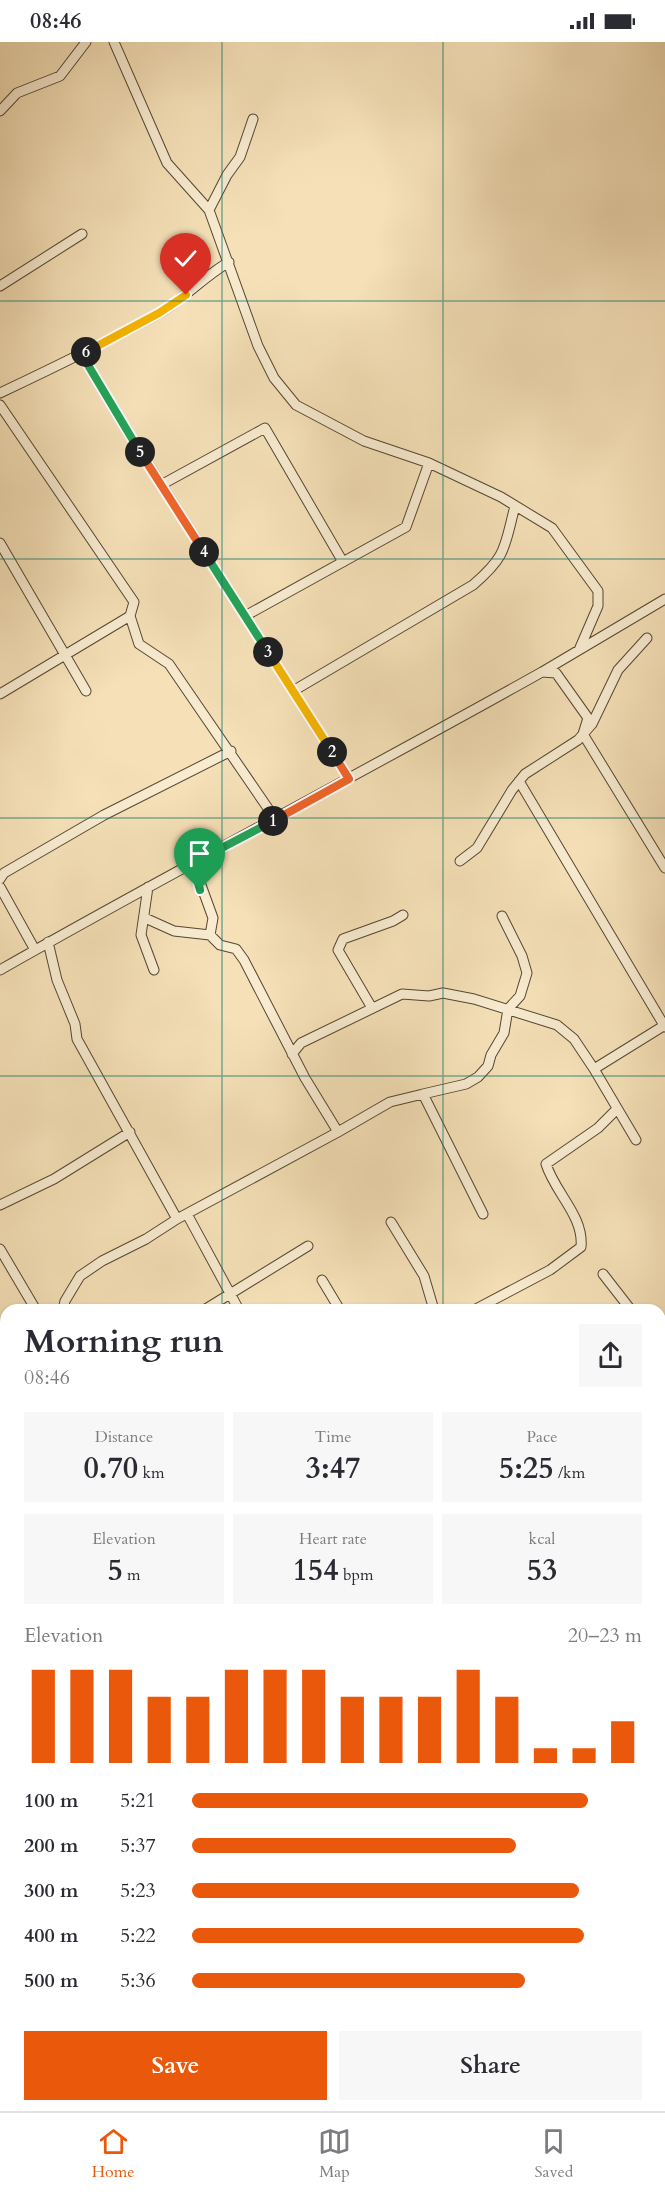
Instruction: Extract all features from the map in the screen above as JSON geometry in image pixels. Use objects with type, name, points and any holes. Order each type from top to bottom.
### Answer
[{"type":"street","points":[[0,111],[17,93],[60,76],[86,42]]},
{"type":"street","points":[[114,42],[167,163],[209,210],[258,346],[274,378],[296,405],[364,441],[429,463],[515,506],[552,528],[598,591],[598,606],[579,650]]},
{"type":"street","points":[[209,210],[227,175],[240,157],[253,118]]},
{"type":"street","points":[[0,286],[82,234]]},
{"type":"street","points":[[0,393],[82,355],[159,313],[186,295],[207,275],[229,262]]},
{"type":"street","points":[[82,355],[161,485],[349,779]]},
{"type":"street","points":[[0,405],[134,602],[130,616],[139,644],[169,664],[231,751],[276,820]]},
{"type":"street","points":[[161,485],[265,428],[343,561]]},
{"type":"street","points":[[245,616],[406,527],[429,463]]},
{"type":"street","points":[[293,691],[480,579],[502,556],[515,506]]},
{"type":"street","points":[[0,543],[86,691]]},
{"type":"street","points":[[0,970],[542,672],[665,598]]},
{"type":"street","points":[[0,693],[130,616]]},
{"type":"street","points":[[460,861],[477,848],[525,774],[578,740],[592,724],[618,670],[647,638]]},
{"type":"street","points":[[542,672],[556,673],[588,718],[583,734],[665,868]]},
{"type":"street","points":[[0,879],[4,873],[104,815],[231,751]]},
{"type":"street","points":[[519,781],[665,1026],[594,1069]]},
{"type":"street","points":[[193,863],[213,918],[210,935]]},
{"type":"street","points":[[0,887],[35,950]]},
{"type":"street","points":[[148,887],[141,935],[154,970]]},
{"type":"street","points":[[372,1008],[338,950],[343,939],[393,921],[403,915]]},
{"type":"street","points":[[66,1304],[72,1289],[86,1271],[114,1254],[146,1239],[177,1219],[390,1102],[466,1084],[478,1077],[488,1066],[491,1055],[504,1033],[508,1009],[520,996],[526,973],[522,956],[502,916]]},
{"type":"street","points":[[145,918],[174,931],[210,935],[220,945],[236,949],[244,960],[291,1054],[338,1132]]},
{"type":"street","points":[[48,942],[57,980],[75,1024],[77,1039],[177,1219]]},
{"type":"street","points":[[291,1054],[301,1043],[402,994],[429,996],[443,993],[508,1009],[557,1025],[573,1039],[594,1069],[636,1140]]},
{"type":"street","points":[[423,1094],[483,1214]]},
{"type":"street","points":[[485,1304],[550,1270],[581,1247],[582,1233],[579,1224],[550,1176],[546,1164],[597,1128],[617,1109]]},
{"type":"street","points":[[0,1205],[54,1179],[130,1132]]},
{"type":"street","points":[[187,1214],[235,1304]]},
{"type":"street","points":[[392,1222],[424,1276],[432,1304]]},
{"type":"street","points":[[214,1304],[308,1246]]},
{"type":"street","points":[[0,1249],[32,1304]]},
{"type":"street","points":[[603,1274],[626,1304]]},
{"type":"street","points":[[322,1280],[336,1304]]},
{"type":"route","points":[[186,295],[159,313],[82,355],[129,434],[349,779],[193,863],[200,890]]}]
